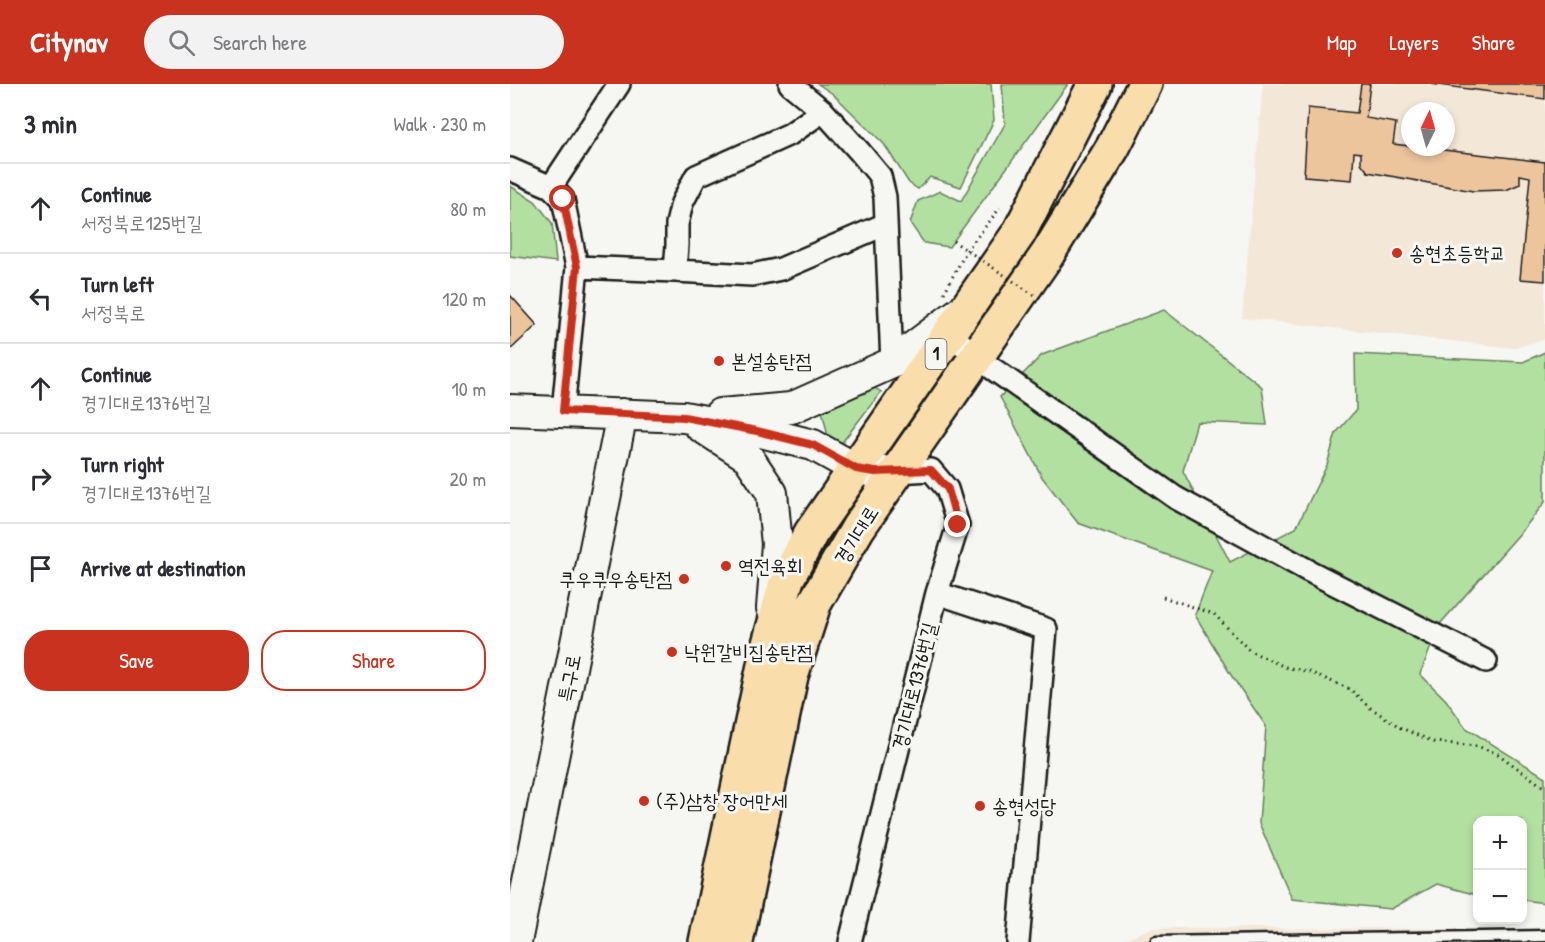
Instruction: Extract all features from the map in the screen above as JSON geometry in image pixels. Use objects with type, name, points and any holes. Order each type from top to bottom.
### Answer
[{"type":"main road","name":"경기대로","points":[[706,942],[767,651],[788,579],[807,542],[950,333],[956,301],[1019,233],[1095,84]]},
{"type":"main road","name":"경기대로","points":[[736,942],[791,676],[814,604],[858,528],[1047,255],[1113,147],[1145,84]]},
{"type":"street","points":[[551,187],[619,84]]},
{"type":"street","points":[[790,84],[823,111],[880,176],[885,197],[892,363]]},
{"type":"street","points":[[675,271],[677,224],[682,203],[696,176],[790,134],[823,111]]},
{"type":"street","points":[[510,169],[551,187],[563,199],[577,267],[563,411]]},
{"type":"street","points":[[577,267],[752,275],[781,269],[886,224]]},
{"type":"street","points":[[510,410],[684,417],[791,408],[892,363],[956,301]]},
{"type":"street","points":[[950,333],[976,357],[1176,498],[1309,571],[1486,661]]},
{"type":"street","name":"특구로","points":[[516,942],[622,414]]},
{"type":"street","points":[[684,417],[757,431],[813,445],[856,469],[896,472]]},
{"type":"street","points":[[684,417],[748,457],[772,493],[777,544],[772,611],[776,621]]},
{"type":"street","name":"경기대로1376번길","points":[[850,942],[937,593],[958,525],[948,489],[931,470],[896,472]]},
{"type":"street","points":[[937,593],[1046,629],[1018,942]]},
{"type":"lane","points":[[1156,942],[1545,936]]},
{"type":"path","points":[[956,301],[967,250],[1000,208]]},
{"type":"path","points":[[953,241],[1040,299]]},
{"type":"path","points":[[1034,301],[1040,291]]},
{"type":"path","points":[[1163,597],[1214,614],[1250,651],[1285,667],[1309,672],[1350,689],[1369,707],[1401,728],[1434,742],[1477,746],[1498,754],[1545,788]]},
{"type":"shaded area","name":"송현초등학교","points":[[1263,84],[1545,84],[1545,339],[1514,348],[1242,318]]},
{"type":"shaded area","points":[[1152,928],[1545,929],[1545,942],[1117,942]]},
{"type":"green space","points":[[818,84],[991,84],[994,120],[961,187],[930,177],[918,189],[909,183],[884,144],[833,94]]},
{"type":"green space","points":[[1002,84],[1068,84],[949,247],[924,243],[910,223],[918,201],[940,191],[961,201],[1005,124]]},
{"type":"green space","points":[[510,186],[535,201],[552,223],[556,262],[510,256]]},
{"type":"green space","points":[[1164,310],[1262,387],[1267,425],[1197,422],[1183,471],[1230,562],[1296,528],[1327,465],[1336,433],[1356,410],[1355,354],[1523,362],[1545,352],[1545,502],[1440,624],[1420,674],[1446,700],[1466,728],[1545,777],[1545,903],[1527,901],[1527,816],[1473,816],[1473,894],[1436,884],[1391,909],[1292,899],[1259,823],[1266,726],[1231,675],[1195,615],[1212,571],[1078,523],[1042,477],[1000,397],[1042,355]]},
{"type":"green space","points":[[875,388],[881,392],[840,445],[829,441],[821,406]]},
{"type":"building","points":[[1361,84],[1370,84],[1366,118],[1396,123],[1393,144],[1401,145],[1401,156],[1455,156],[1455,151],[1545,162],[1545,281],[1520,279],[1530,177],[1520,175],[1520,184],[1506,190],[1473,191],[1368,172],[1361,163],[1361,153],[1354,152],[1352,180],[1304,176],[1308,108],[1357,113]]},
{"type":"building","points":[[1431,84],[1545,84],[1545,99]]},
{"type":"building","points":[[510,295],[537,325],[510,350]]},
{"type":"place","name":"송현초등학교","points":[[1397,253]]},
{"type":"place","name":"본설송탄점","points":[[719,361]]},
{"type":"place","name":"역전육회","points":[[726,566]]},
{"type":"place","name":"쿠우쿠우송탄점","points":[[684,579]]},
{"type":"place","name":"낙원갈비집송탄점","points":[[672,652]]},
{"type":"place","name":"(주)삼창 장어만세","points":[[644,801]]},
{"type":"place","name":"송현성당","points":[[980,806]]},
{"type":"route","points":[[563,199],[577,267],[563,411],[684,417],[757,431],[813,445],[856,469],[875,472],[931,470],[948,489],[958,525]]}]
